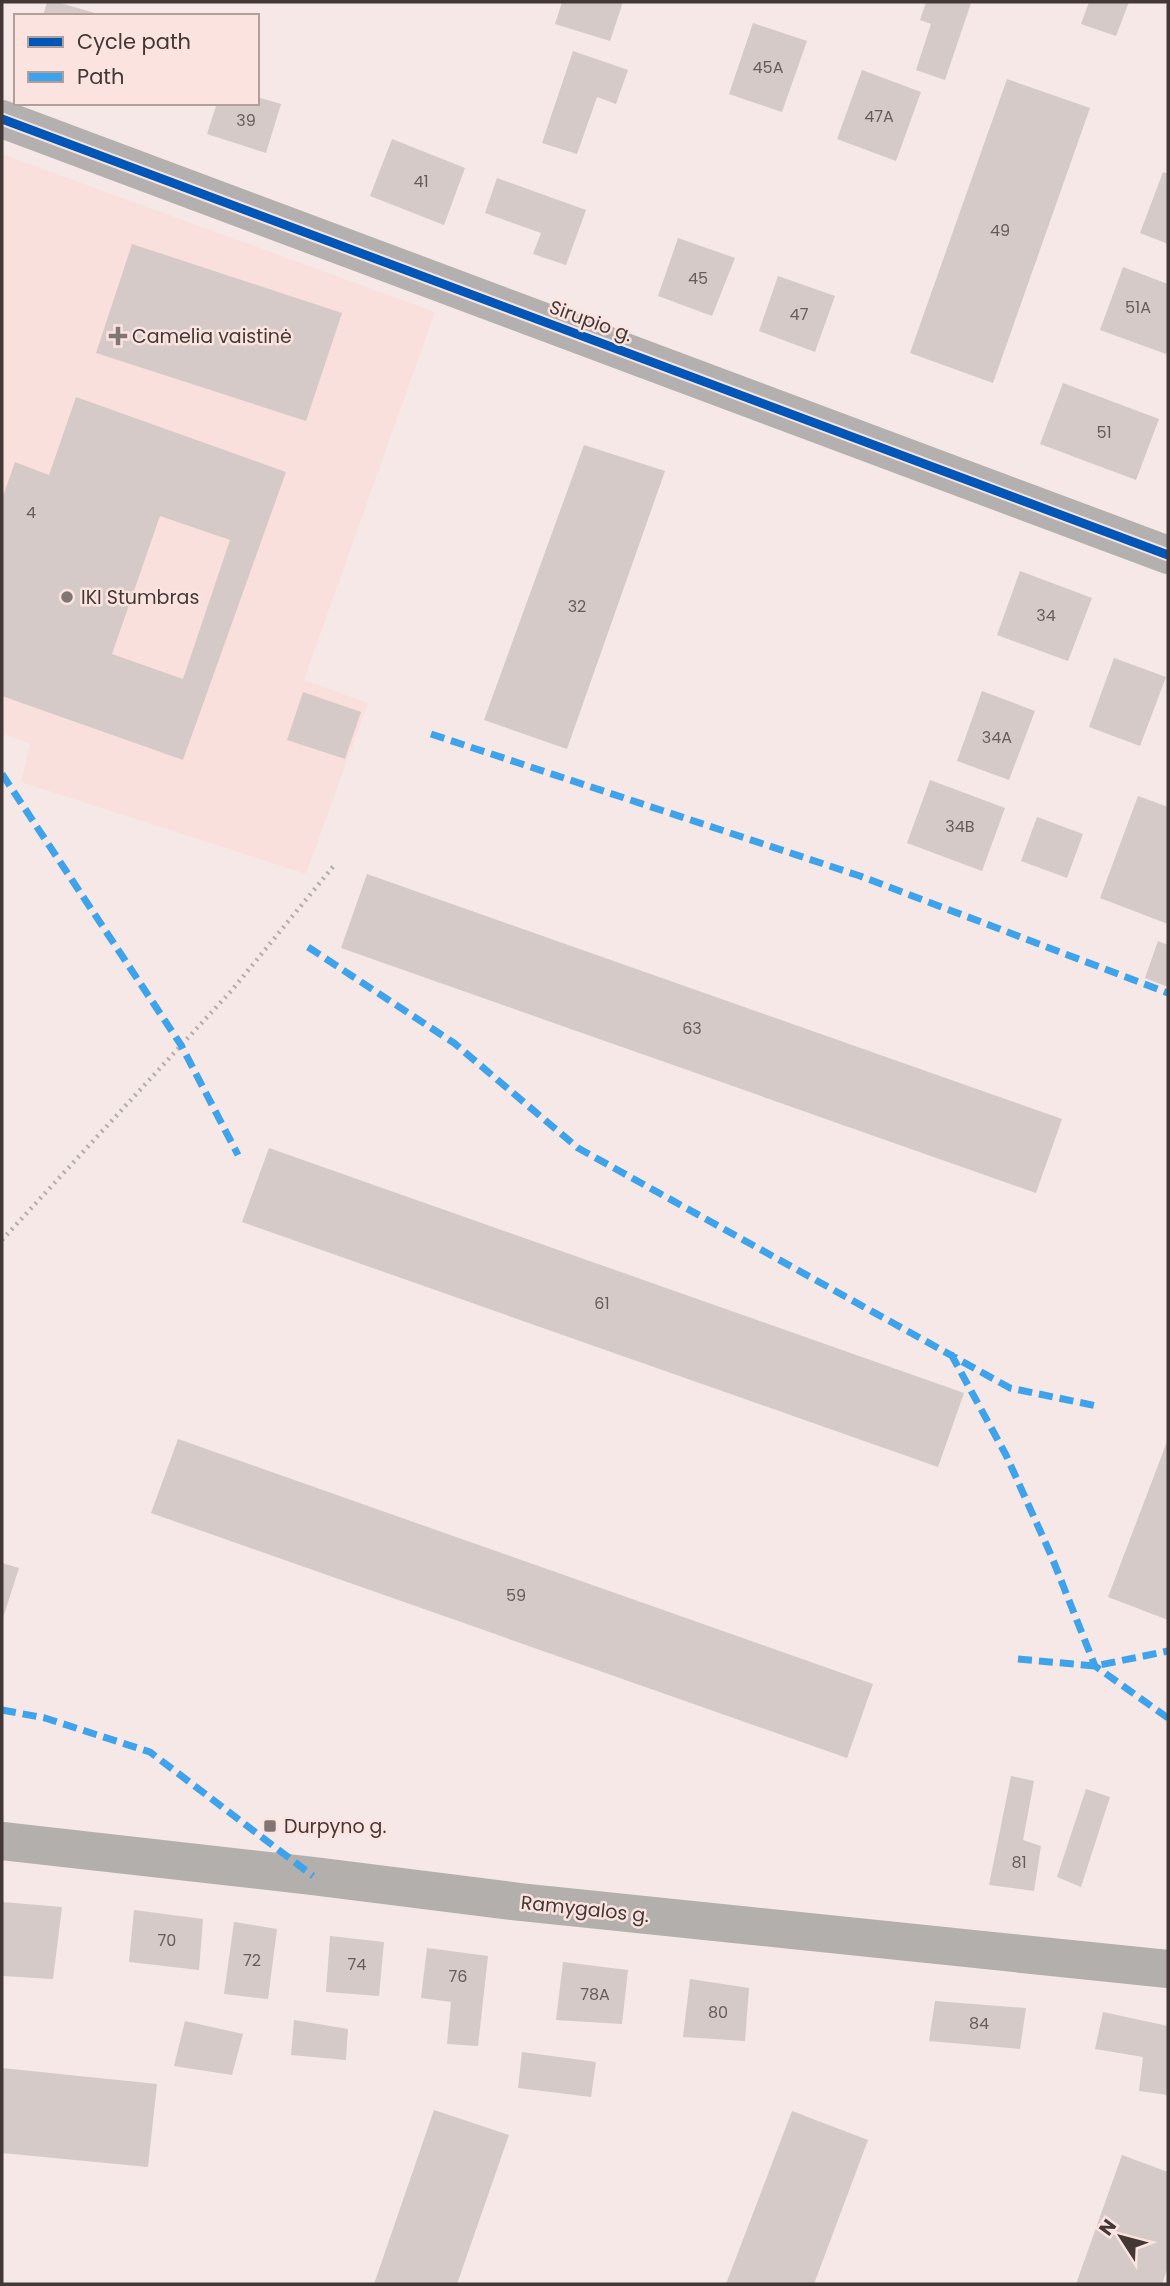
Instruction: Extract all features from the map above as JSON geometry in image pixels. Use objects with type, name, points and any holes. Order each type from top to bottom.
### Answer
[{"type":"main road","name":"Ramygalos g.","points":[[2,1841],[520,1902],[1168,1969]]},
{"type":"street","name":"Sirupio g.","points":[[2,119],[1168,555]]},
{"type":"path","points":[[2,1240],[232,990],[336,863]]},
{"type":"shaded area","points":[[2,154],[435,312],[304,680],[368,703],[306,874],[21,782],[30,744],[2,733]]},
{"type":"building","points":[[47,2],[57,2],[98,14],[44,14]]},
{"type":"building","points":[[562,2],[623,2],[610,41],[555,24]]},
{"type":"building","points":[[926,2],[971,3],[945,80],[916,70],[931,24],[920,20]]},
{"type":"building","points":[[1089,2],[1129,2],[1116,36],[1081,24]]},
{"type":"building","points":[[753,23],[807,41],[782,112],[729,94]]},
{"type":"building","points":[[573,51],[628,70],[616,104],[597,97],[577,154],[542,143]]},
{"type":"building","points":[[862,70],[921,92],[896,161],[837,139]]},
{"type":"building","points":[[1007,79],[1090,108],[993,383],[910,353]]},
{"type":"building","points":[[259,98],[281,104],[266,153],[207,134],[216,105],[259,105]]},
{"type":"building","points":[[392,139],[465,168],[444,225],[370,196]]},
{"type":"building","points":[[1163,172],[1168,174],[1168,244],[1140,233]]},
{"type":"building","points":[[497,178],[586,210],[566,265],[533,254],[541,233],[485,213]]},
{"type":"building","points":[[678,238],[735,258],[712,316],[658,296]]},
{"type":"building","points":[[132,244],[342,313],[306,421],[96,353]]},
{"type":"building","points":[[1123,267],[1168,284],[1166,354],[1100,330]]},
{"type":"building","points":[[778,276],[835,296],[815,352],[759,331]]},
{"type":"building","points":[[1063,383],[1159,419],[1136,480],[1040,444]]},
{"type":"building","name":"IKI Stumbras","points":[[76,397],[286,472],[183,760],[2,696],[2,499],[15,462],[49,475]],"holes":[[[160,516],[230,540],[183,679],[112,654]]]},
{"type":"building","points":[[584,445],[665,471],[567,749],[484,720]]},
{"type":"building","points":[[1020,571],[1092,598],[1068,661],[997,635]]},
{"type":"building","points":[[1114,658],[1166,677],[1140,746],[1089,727]]},
{"type":"building","points":[[982,691],[1035,711],[1009,780],[957,761]]},
{"type":"building","points":[[303,692],[361,712],[345,759],[287,740]]},
{"type":"building","points":[[930,780],[1005,808],[982,871],[907,843]]},
{"type":"building","points":[[1138,796],[1168,807],[1168,924],[1100,898]]},
{"type":"building","points":[[1037,817],[1083,834],[1067,878],[1021,861]]},
{"type":"building","points":[[367,874],[1062,1119],[1036,1193],[341,948]]},
{"type":"building","points":[[1158,941],[1168,945],[1168,987],[1145,978]]},
{"type":"building","points":[[269,1148],[964,1393],[938,1467],[242,1222]]},
{"type":"building","points":[[178,1439],[873,1684],[847,1758],[151,1513]]},
{"type":"building","points":[[1168,1439],[1168,1620],[1108,1597]]},
{"type":"building","points":[[2,1563],[19,1568],[2,1621]]},
{"type":"building","points":[[1011,1776],[1034,1781],[1023,1840],[1041,1846],[1034,1891],[989,1885]]},
{"type":"building","points":[[1086,1789],[1110,1797],[1081,1887],[1057,1877]]},
{"type":"building","points":[[2,1902],[62,1907],[53,1979],[2,1976]]},
{"type":"building","points":[[134,1910],[203,1919],[199,1970],[129,1962]]},
{"type":"building","points":[[234,1922],[277,1929],[268,1999],[224,1994]]},
{"type":"building","points":[[330,1936],[384,1942],[379,1996],[326,1992]]},
{"type":"building","points":[[427,1948],[488,1956],[478,2046],[447,2044],[451,2002],[421,1998]]},
{"type":"building","points":[[563,1962],[628,1970],[622,2024],[556,2020]]},
{"type":"building","points":[[690,1979],[749,1988],[745,2041],[683,2037]]},
{"type":"building","points":[[935,2001],[1026,2008],[1020,2049],[929,2041]]},
{"type":"building","points":[[1103,2012],[1168,2026],[1168,2095],[1139,2091],[1143,2057],[1095,2049]]},
{"type":"building","points":[[294,2020],[348,2029],[346,2060],[291,2055]]},
{"type":"building","points":[[185,2021],[243,2034],[232,2075],[174,2066]]},
{"type":"building","points":[[522,2052],[596,2062],[591,2097],[518,2088]]},
{"type":"building","points":[[2,2068],[157,2084],[148,2167],[2,2153]]},
{"type":"building","points":[[434,2110],[509,2135],[457,2284],[374,2284]]},
{"type":"building","points":[[792,2111],[868,2140],[814,2284],[726,2284]]},
{"type":"building","points":[[1122,2155],[1168,2172],[1168,2266],[1162,2284],[1076,2284]]},
{"type":"marked path","points":[[431,734],[860,876],[1168,993]]},
{"type":"marked path","points":[[2,774],[181,1045],[238,1155]]},
{"type":"marked path","points":[[308,947],[454,1043],[578,1148],[1010,1388],[1097,1406]]},
{"type":"marked path","points":[[951,1354],[1006,1455],[1051,1555],[1095,1666],[1168,1718]]},
{"type":"marked path","points":[[1018,1659],[1095,1666],[1168,1651]]},
{"type":"marked path","points":[[2,1710],[45,1718],[150,1752],[313,1876]]},
{"type":"cycle path","points":[[2,119],[1168,555]]},
{"type":"place","name":"Camelia vaistinė","points":[[118,336]]},
{"type":"place","name":"IKI Stumbras","points":[[67,597]]},
{"type":"place","name":"Durpyno g.","points":[[270,1826]]}]
